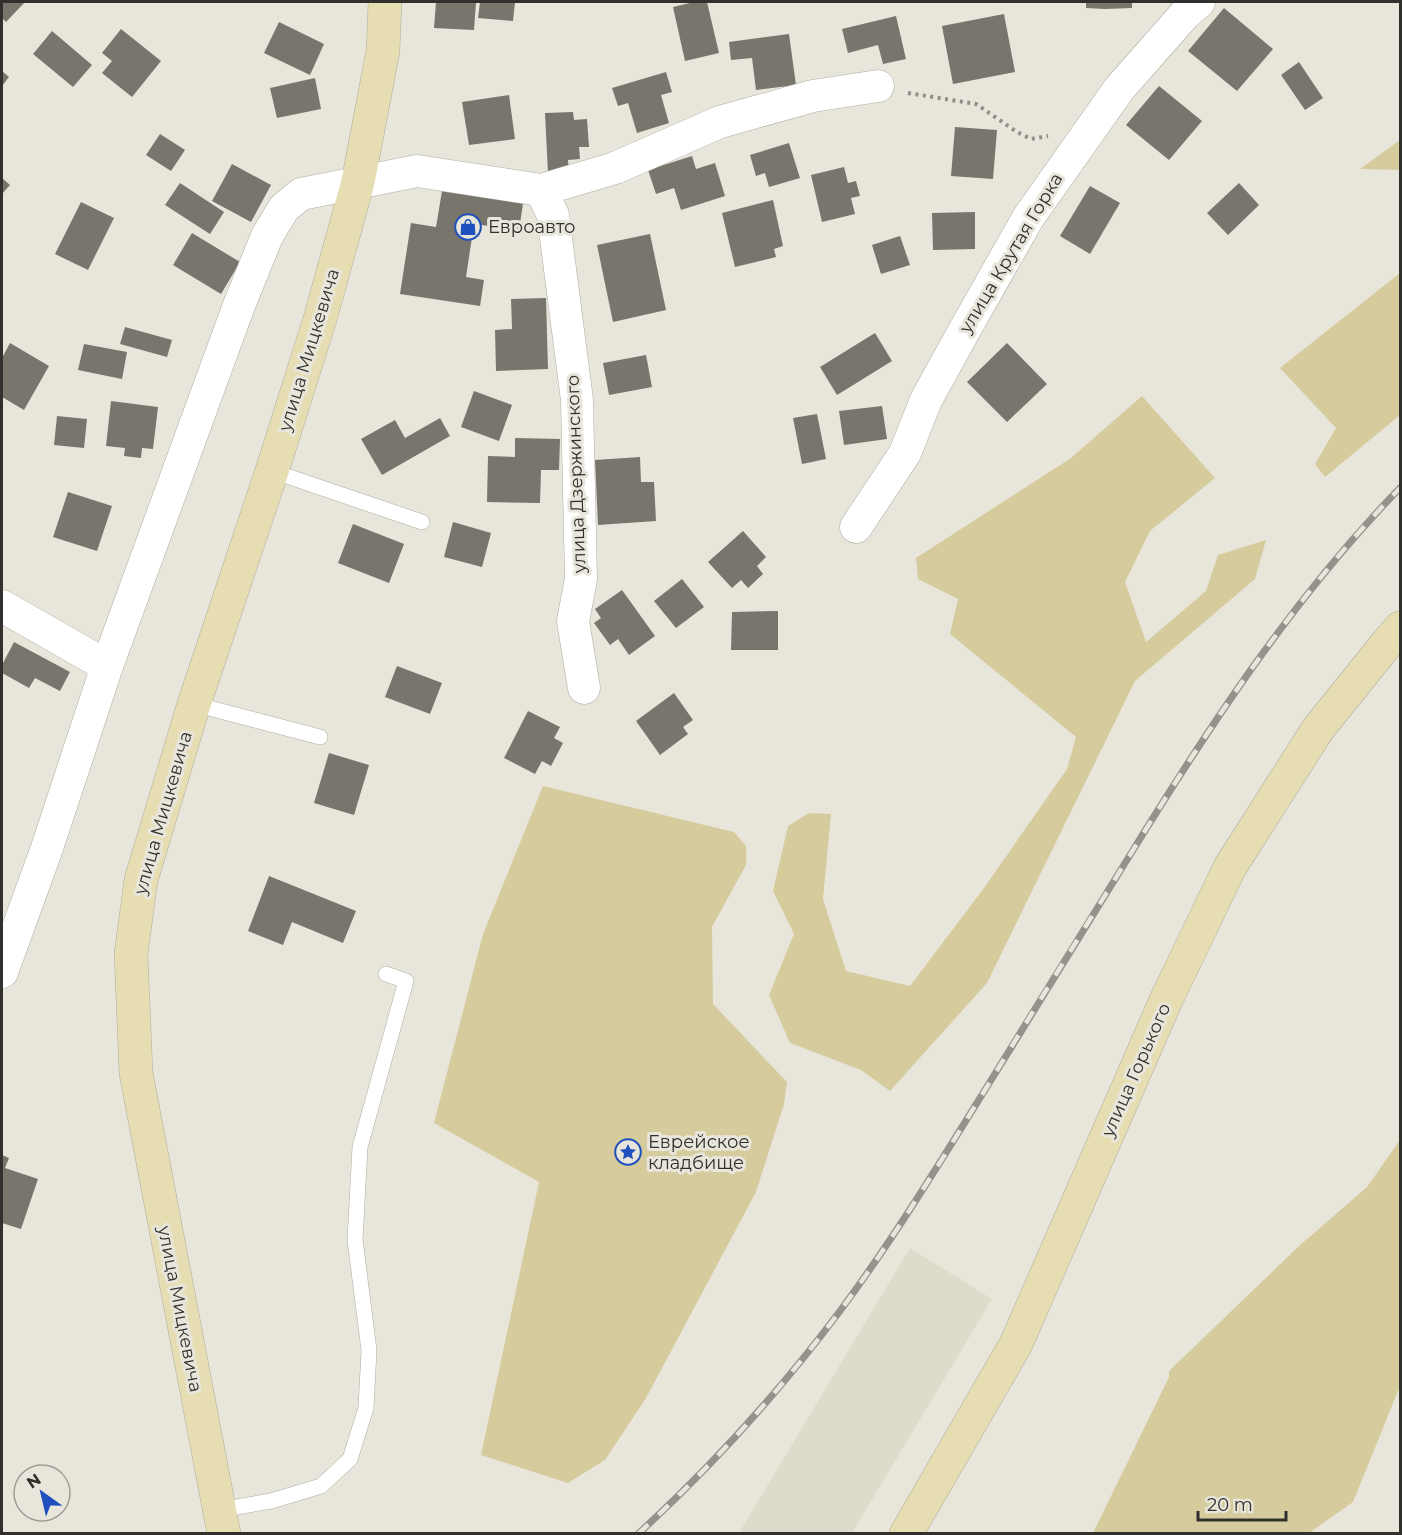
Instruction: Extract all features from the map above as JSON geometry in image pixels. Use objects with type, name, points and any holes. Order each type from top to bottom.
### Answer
[{"type":"main road","name":"улица Мицкевича","points":[[221,1522],[136,1073],[131,954],[141,880],[194,704],[320,319],[358,182],[383,51],[385,2]]},
{"type":"main road","name":"улица Горького","points":[[906,1533],[1016,1344],[1167,998],[1230,867],[1318,729],[1401,628]]},
{"type":"street","name":"улица Крутая Горка","points":[[856,526],[904,453],[926,400],[1028,218],[1119,89],[1185,14],[1199,2]]},
{"type":"street","points":[[2,972],[47,848],[107,666],[234,319],[267,236],[284,208],[301,194],[417,171],[541,190],[615,168],[720,122],[813,96],[878,86]]},
{"type":"street","name":"улица Дзержинского","points":[[541,190],[553,215],[577,400],[581,579],[573,621],[584,688]]},
{"type":"street","points":[[2,606],[107,666]]},
{"type":"lane","points":[[272,471],[422,522]]},
{"type":"lane","points":[[194,704],[320,737]]},
{"type":"lane","points":[[221,1522],[271,1501],[321,1486],[350,1459],[363,1418],[366,1408],[369,1350],[355,1240],[360,1147],[406,981],[386,974]]},
{"type":"path","points":[[878,86],[919,96],[976,104],[1031,139],[1051,135]]},
{"type":"shaded area","points":[[1400,140],[1400,170],[1360,169]]},
{"type":"shaded area","points":[[1400,273],[1400,415],[1325,477],[1315,464],[1336,428],[1280,368]]},
{"type":"shaded area","points":[[1142,396],[1215,478],[1150,531],[1125,582],[1146,642],[1206,591],[1218,555],[1266,540],[1255,579],[1135,681],[987,983],[890,1091],[861,1070],[790,1043],[769,995],[794,934],[773,891],[788,826],[809,813],[831,814],[823,899],[846,971],[910,986],[984,888],[1067,769],[1076,737],[950,634],[958,599],[918,579],[916,558],[1071,458]]},
{"type":"shaded area","name":"Еврейское кладбище","points":[[543,786],[734,832],[746,846],[746,865],[712,927],[713,1004],[787,1082],[784,1104],[756,1192],[646,1398],[605,1460],[568,1483],[481,1455],[539,1182],[434,1123],[483,934]]},
{"type":"shaded area","points":[[1400,1140],[1400,1386],[1353,1502],[1309,1533],[1093,1533],[1169,1377],[1169,1371],[1299,1246],[1367,1187]]},
{"type":"shaded area","points":[[910,1248],[992,1299],[852,1533],[739,1533]]},
{"type":"building","points":[[2,2],[25,2],[6,22],[2,18]]},
{"type":"building","points":[[436,2],[476,2],[474,30],[434,28]]},
{"type":"building","points":[[480,2],[515,2],[513,21],[478,18]]},
{"type":"building","points":[[694,2],[707,2],[719,53],[685,61],[673,7]]},
{"type":"building","points":[[1086,2],[1132,2],[1132,8],[1086,8]]},
{"type":"building","points":[[1224,8],[1273,49],[1237,91],[1188,51]]},
{"type":"building","points":[[1004,14],[1015,72],[953,84],[942,26]]},
{"type":"building","points":[[896,16],[906,59],[883,64],[878,45],[848,53],[842,29]]},
{"type":"building","points":[[279,22],[324,44],[310,75],[264,53]]},
{"type":"building","points":[[121,29],[161,61],[132,97],[102,73],[112,61],[102,53]]},
{"type":"building","points":[[52,31],[92,65],[73,87],[33,54]]},
{"type":"building","points":[[789,34],[796,85],[756,90],[752,58],[731,60],[729,42]]},
{"type":"building","points":[[1299,62],[1323,98],[1305,110],[1281,75]]},
{"type":"building","points":[[2,71],[9,77],[2,86]]},
{"type":"building","points":[[666,72],[672,92],[661,95],[669,123],[637,133],[628,103],[618,106],[612,88]]},
{"type":"building","points":[[315,78],[321,109],[277,118],[270,88]]},
{"type":"building","points":[[1159,86],[1202,121],[1169,160],[1126,125]]},
{"type":"building","points":[[509,95],[515,139],[469,145],[462,102]]},
{"type":"building","points":[[573,112],[574,120],[587,119],[589,147],[579,147],[580,159],[568,160],[569,173],[548,173],[545,113]]},
{"type":"building","points":[[955,127],[997,130],[993,179],[951,176]]},
{"type":"building","points":[[160,134],[185,150],[171,171],[146,155]]},
{"type":"building","points":[[789,143],[800,178],[769,187],[765,173],[756,176],[750,155]]},
{"type":"building","points":[[692,156],[696,169],[715,163],[725,196],[681,210],[674,188],[656,194],[648,170]]},
{"type":"building","points":[[232,164],[271,185],[251,222],[212,201]]},
{"type":"building","points":[[844,167],[848,183],[856,181],[860,196],[851,198],[855,214],[822,222],[811,175]]},
{"type":"building","points":[[2,178],[10,185],[2,194]]},
{"type":"building","points":[[180,183],[224,212],[210,234],[165,205]]},
{"type":"building","points":[[1239,183],[1259,205],[1228,235],[1207,213]]},
{"type":"building","points":[[443,185],[524,197],[519,230],[474,224],[466,277],[484,280],[480,306],[400,294],[411,223],[436,227]]},
{"type":"building","points":[[1090,186],[1120,203],[1090,254],[1060,236]]},
{"type":"building","points":[[773,200],[783,246],[774,249],[776,257],[735,267],[722,213]]},
{"type":"building","points":[[81,202],[114,218],[88,270],[55,254]]},
{"type":"building","points":[[975,212],[975,249],[933,250],[932,213]]},
{"type":"building","points":[[192,233],[240,262],[221,294],[173,265]]},
{"type":"building","points":[[650,234],[666,310],[613,322],[597,245]]},
{"type":"building","points":[[900,236],[910,265],[881,274],[872,245]]},
{"type":"building","points":[[546,298],[548,369],[496,371],[495,330],[512,329],[511,299]]},
{"type":"building","points":[[125,327],[172,340],[167,357],[120,344]]},
{"type":"building","points":[[875,333],[892,361],[837,395],[820,367]]},
{"type":"building","points":[[10,343],[49,366],[24,410],[2,397],[2,358]]},
{"type":"building","points":[[1007,343],[1047,384],[1007,422],[967,382]]},
{"type":"building","points":[[84,344],[127,352],[122,379],[78,370]]},
{"type":"building","points":[[646,355],[652,387],[609,395],[603,363]]},
{"type":"building","points":[[474,391],[512,405],[499,441],[461,427]]},
{"type":"building","points":[[111,401],[158,407],[153,449],[142,448],[141,458],[124,456],[125,448],[106,446]]},
{"type":"building","points":[[882,406],[887,439],[844,445],[839,411]]},
{"type":"building","points":[[817,414],[826,459],[802,464],[793,418]]},
{"type":"building","points":[[57,416],[87,419],[84,448],[54,445]]},
{"type":"building","points":[[440,418],[450,436],[382,475],[361,439],[395,420],[405,438]]},
{"type":"building","points":[[515,438],[560,439],[559,470],[541,470],[540,503],[487,502],[488,456],[515,457]]},
{"type":"building","points":[[640,457],[641,482],[654,482],[656,521],[598,525],[595,460]]},
{"type":"building","points":[[68,492],[112,506],[97,551],[53,537]]},
{"type":"building","points":[[453,522],[491,533],[482,567],[444,557]]},
{"type":"building","points":[[353,524],[404,544],[389,583],[338,563]]},
{"type":"building","points":[[743,531],[766,557],[757,566],[763,574],[748,588],[741,580],[732,588],[708,562]]},
{"type":"building","points":[[682,579],[704,607],[676,628],[654,601]]},
{"type":"building","points":[[622,590],[655,636],[629,655],[618,639],[610,645],[594,623],[601,618],[595,609]]},
{"type":"building","points":[[778,611],[778,650],[731,650],[732,612]]},
{"type":"building","points":[[14,642],[70,672],[60,691],[35,678],[29,688],[2,673],[2,665]]},
{"type":"building","points":[[397,666],[442,683],[430,714],[385,697]]},
{"type":"building","points":[[674,693],[693,720],[683,727],[688,734],[660,755],[636,721]]},
{"type":"building","points":[[528,711],[560,727],[554,738],[563,743],[551,766],[542,761],[535,774],[504,758]]},
{"type":"building","points":[[329,753],[369,765],[354,815],[314,803]]},
{"type":"building","points":[[269,876],[356,911],[343,943],[292,922],[283,945],[248,931]]},
{"type":"building","points":[[2,1155],[9,1158],[5,1168],[38,1179],[21,1229],[2,1223]]},
{"type":"railway","points":[[638,1534],[744,1427],[794,1370],[840,1311],[919,1196],[1160,806],[1223,710],[1324,573],[1400,488]]},
{"type":"place","name":"Евроавто","points":[[468,227]]},
{"type":"place","name":"Еврейское кладбище","points":[[628,1152]]}]
